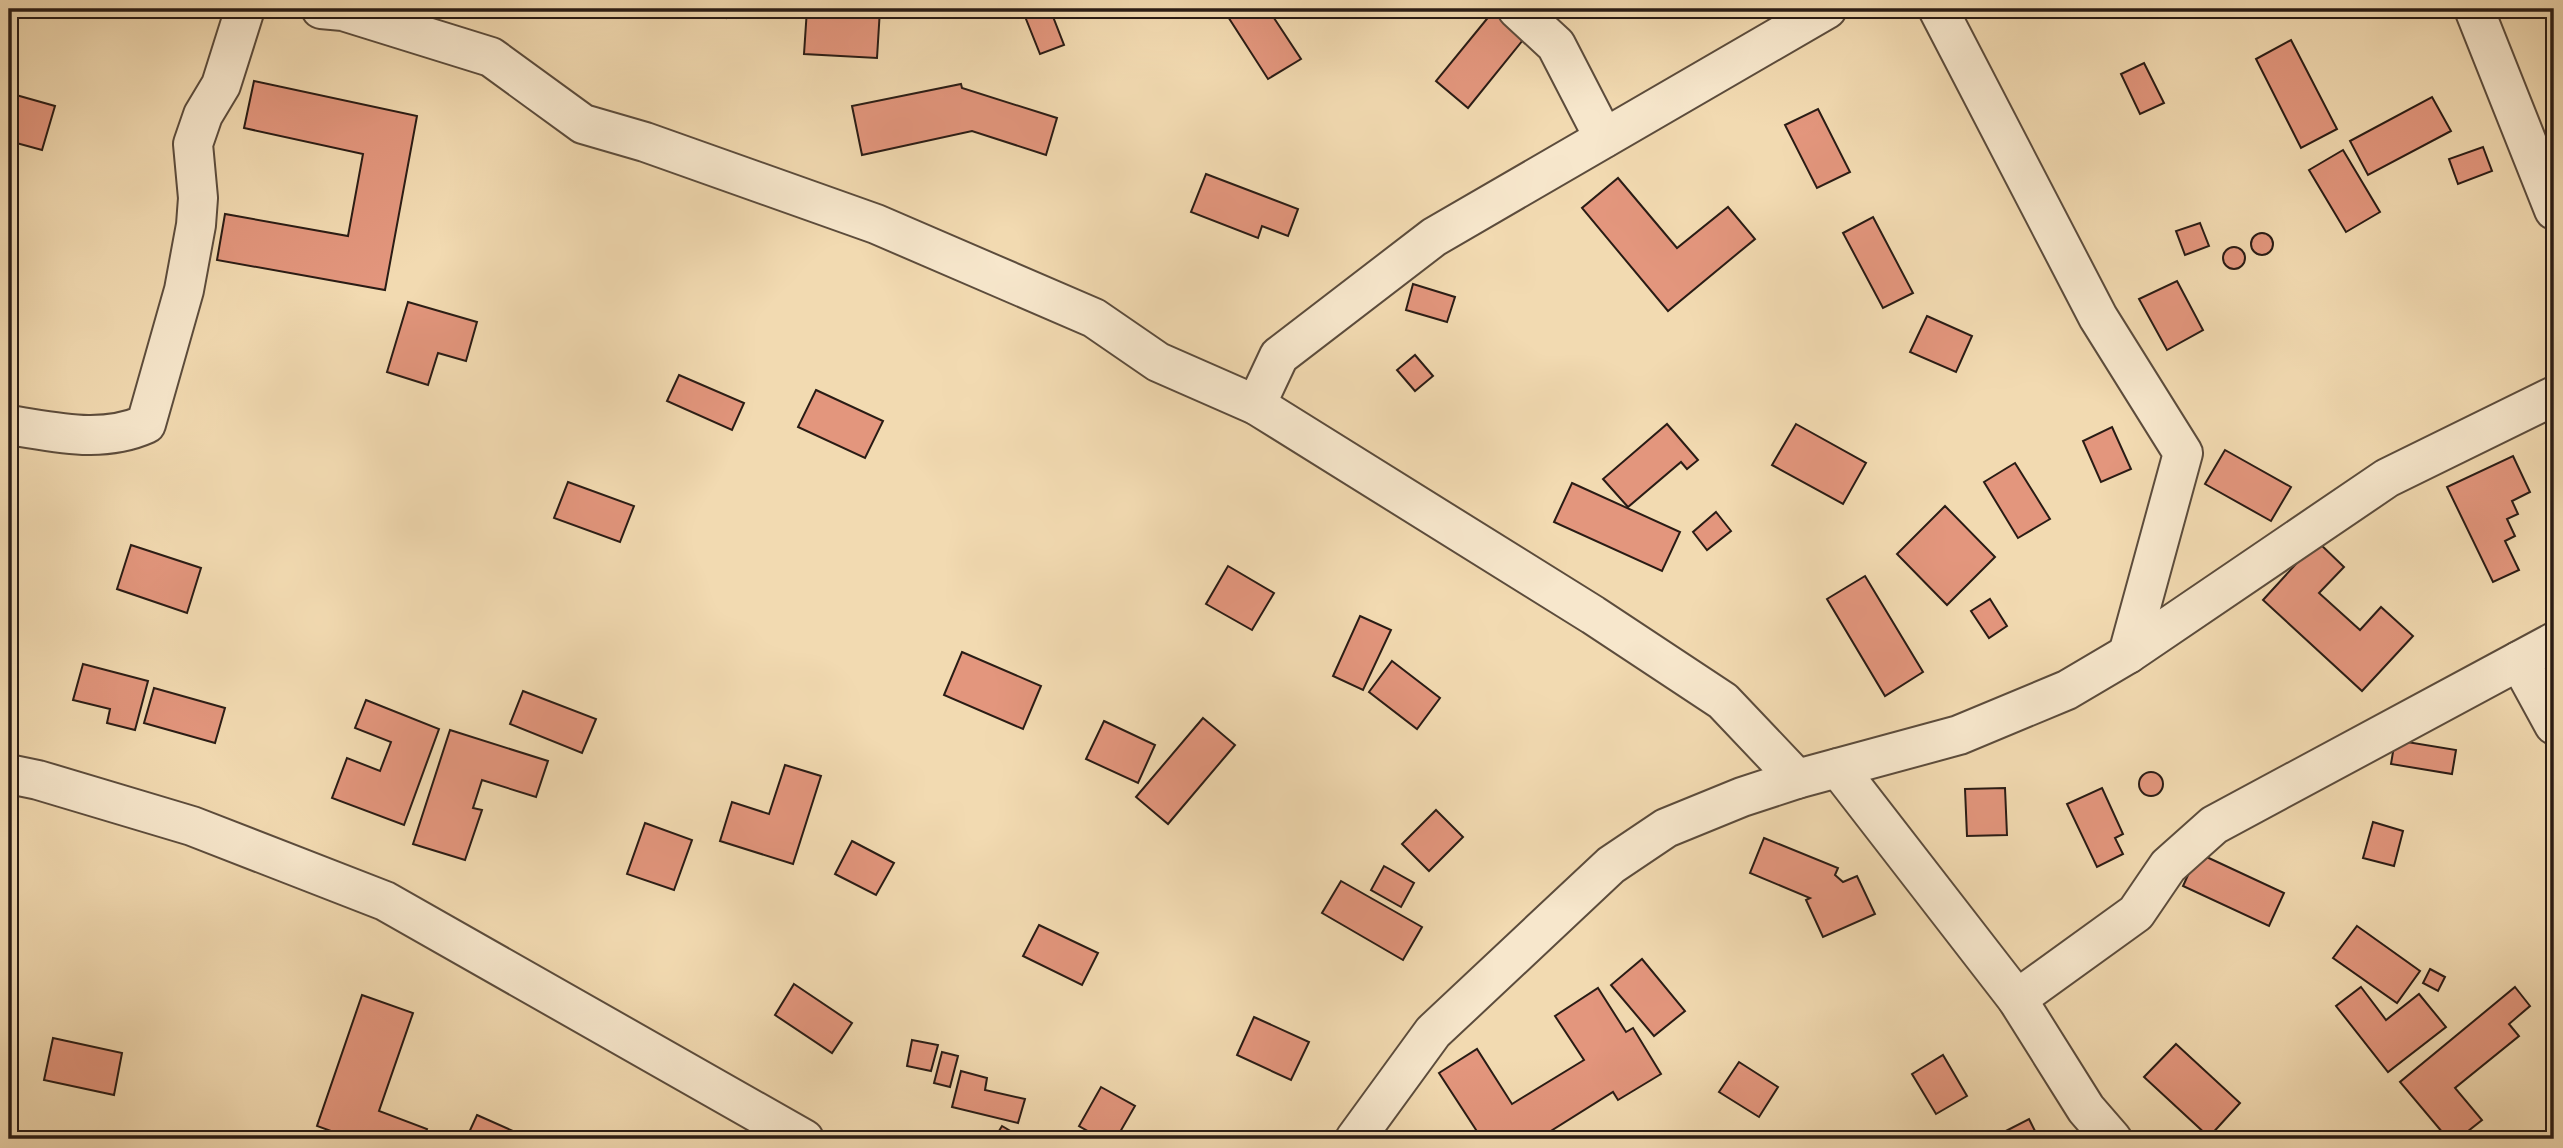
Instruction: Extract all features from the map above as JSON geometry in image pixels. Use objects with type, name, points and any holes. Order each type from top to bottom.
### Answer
[{"type":"street","points":[[9,425],[82,436],[123,434],[146,424],[184,290],[196,225],[198,198],[193,144],[203,115],[221,85],[245,9]]},
{"type":"street","points":[[321,9],[343,10],[491,57],[583,124],[645,142],[877,224],[1094,318],[1158,362],[1256,405],[1592,615],[1723,701],[1797,779]]},
{"type":"street","points":[[1517,9],[1556,45],[1605,138]]},
{"type":"street","points":[[1256,405],[1279,356],[1434,237],[1826,9]]},
{"type":"street","points":[[1938,9],[2098,317],[2183,453],[2128,654]]},
{"type":"street","points":[[2474,9],[2554,210]]},
{"type":"street","points":[[1355,1139],[1433,1032],[1611,865],[1666,828],[1742,797],[1797,779],[1958,735],[2067,690],[2128,654],[2387,478],[2554,396]]},
{"type":"street","points":[[2017,999],[2136,913],[2168,866],[2214,825],[2554,642]]},
{"type":"street","points":[[2519,661],[2554,725]]},
{"type":"street","points":[[1838,768],[2017,999],[2086,1110],[2112,1139]]},
{"type":"street","points":[[9,774],[38,779],[192,826],[385,901],[804,1139]]},
{"type":"building","points":[[704,9],[729,9],[726,18],[704,12]]},
{"type":"building","points":[[807,9],[880,9],[877,58],[804,54]]},
{"type":"building","points":[[1022,9],[1050,9],[1064,45],[1040,54]]},
{"type":"building","points":[[1223,9],[1268,9],[1301,59],[1268,79]]},
{"type":"building","points":[[1495,9],[1527,35],[1468,108],[1436,81]]},
{"type":"building","points":[[2291,40],[2337,129],[2301,148],[2256,59]]},
{"type":"building","points":[[2144,63],[2164,103],[2140,114],[2121,74]]},
{"type":"building","points":[[254,81],[417,116],[385,290],[217,260],[225,214],[348,236],[363,154],[244,128]]},
{"type":"building","points":[[961,84],[962,88],[1057,118],[1046,155],[972,131],[862,155],[852,106]]},
{"type":"building","points":[[9,93],[55,106],[42,150],[9,141]]},
{"type":"building","points":[[2432,97],[2451,131],[2368,175],[2350,141]]},
{"type":"building","points":[[1818,109],[1850,172],[1817,188],[1785,125]]},
{"type":"building","points":[[2483,147],[2492,171],[2458,184],[2449,159]]},
{"type":"building","points":[[2343,150],[2380,212],[2346,232],[2309,170]]},
{"type":"building","points":[[1206,174],[1298,209],[1288,236],[1262,226],[1258,238],[1191,212]]},
{"type":"building","points":[[1618,178],[1677,248],[1728,207],[1755,239],[1668,311],[1582,208]]},
{"type":"building","points":[[1873,217],[1913,293],[1883,308],[1843,233]]},
{"type":"building","points":[[2200,223],[2209,246],[2185,255],[2176,231]]},
{"type":"building","points":[[2262,233],[2270,236],[2273,244],[2270,252],[2262,255],[2254,252],[2251,244],[2254,236]]},
{"type":"building","points":[[2234,247],[2242,250],[2245,258],[2242,266],[2234,269],[2226,266],[2223,258],[2226,250]]},
{"type":"building","points":[[2177,281],[2203,330],[2167,350],[2139,299]]},
{"type":"building","points":[[1413,284],[1455,297],[1447,322],[1406,310]]},
{"type":"building","points":[[408,302],[477,322],[466,361],[438,353],[428,385],[387,372]]},
{"type":"building","points":[[1927,316],[1972,336],[1956,372],[1910,352]]},
{"type":"building","points":[[1415,355],[1433,376],[1415,391],[1397,370]]},
{"type":"building","points":[[679,375],[744,403],[732,430],[667,401]]},
{"type":"building","points":[[816,390],[883,421],[865,458],[798,427]]},
{"type":"building","points":[[1667,424],[1698,460],[1687,469],[1681,462],[1628,507],[1603,479]]},
{"type":"building","points":[[1796,424],[1866,463],[1843,504],[1772,465]]},
{"type":"building","points":[[2112,427],[2131,469],[2101,482],[2083,441]]},
{"type":"building","points":[[2225,450],[2291,487],[2271,521],[2205,484]]},
{"type":"building","points":[[2513,456],[2530,492],[2512,501],[2518,514],[2507,519],[2515,536],[2505,541],[2519,570],[2493,582],[2447,487]]},
{"type":"building","points":[[2015,463],[2050,519],[2018,538],[1984,482]]},
{"type":"building","points":[[568,482],[634,506],[620,542],[554,518]]},
{"type":"building","points":[[1572,483],[1680,532],[1662,571],[1554,522]]},
{"type":"building","points":[[1945,506],[1995,557],[1947,605],[1897,554]]},
{"type":"building","points":[[1716,512],[1731,531],[1707,550],[1693,532]]},
{"type":"building","points":[[2317,541],[2344,567],[2319,593],[2360,630],[2381,607],[2413,636],[2362,691],[2263,600]]},
{"type":"building","points":[[131,545],[201,568],[187,613],[117,589]]},
{"type":"building","points":[[1228,566],[1274,593],[1252,630],[1206,604]]},
{"type":"building","points":[[1865,576],[1923,672],[1885,696],[1827,599]]},
{"type":"building","points":[[1990,599],[2007,626],[1989,638],[1971,611]]},
{"type":"building","points":[[1360,616],[1391,630],[1363,690],[1333,676]]},
{"type":"building","points":[[962,652],[1041,686],[1023,729],[944,695]]},
{"type":"building","points":[[1392,661],[1440,698],[1417,729],[1369,692]]},
{"type":"building","points":[[83,664],[148,681],[135,730],[107,723],[110,709],[73,700]]},
{"type":"building","points":[[154,688],[225,708],[215,743],[144,723]]},
{"type":"building","points":[[523,691],[596,719],[582,753],[510,724]]},
{"type":"building","points":[[366,700],[439,729],[404,825],[332,798],[347,758],[380,771],[391,742],[355,728]]},
{"type":"building","points":[[1203,718],[1235,745],[1168,824],[1136,797]]},
{"type":"building","points":[[1104,721],[1155,745],[1138,783],[1086,759]]},
{"type":"building","points":[[450,730],[548,761],[536,797],[482,780],[473,808],[482,810],[465,860],[413,844]]},
{"type":"building","points":[[2395,740],[2456,750],[2452,774],[2391,764]]},
{"type":"building","points":[[785,765],[821,776],[793,864],[720,841],[732,802],[769,814]]},
{"type":"building","points":[[2151,772],[2160,775],[2163,784],[2160,793],[2151,796],[2142,793],[2139,784],[2142,775]]},
{"type":"building","points":[[2005,788],[2007,835],[1967,836],[1965,789]]},
{"type":"building","points":[[2102,788],[2123,834],[2115,838],[2123,854],[2097,867],[2067,804]]},
{"type":"building","points":[[1436,810],[1463,837],[1429,871],[1402,844]]},
{"type":"building","points":[[2373,822],[2403,831],[2394,866],[2363,858]]},
{"type":"building","points":[[645,823],[692,840],[674,890],[627,874]]},
{"type":"building","points":[[1764,838],[1838,868],[1835,875],[1843,882],[1857,876],[1875,914],[1823,937],[1806,900],[1810,898],[1750,873]]},
{"type":"building","points":[[852,841],[894,863],[876,895],[835,874]]},
{"type":"building","points":[[2198,853],[2284,893],[2269,926],[2183,886]]},
{"type":"building","points":[[1384,866],[1414,883],[1401,907],[1371,890]]},
{"type":"building","points":[[1341,881],[1422,927],[1403,960],[1322,913]]},
{"type":"building","points":[[1039,925],[1098,953],[1082,985],[1023,956]]},
{"type":"building","points":[[2357,926],[2420,971],[2397,1003],[2333,958]]},
{"type":"building","points":[[1642,959],[1685,1011],[1654,1036],[1611,985]]},
{"type":"building","points":[[2430,969],[2445,977],[2438,991],[2423,983]]},
{"type":"building","points":[[794,984],[852,1023],[832,1053],[775,1015]]},
{"type":"building","points":[[2361,987],[2386,1020],[2419,994],[2446,1027],[2388,1072],[2336,1006]]},
{"type":"building","points":[[2515,987],[2530,1006],[2509,1024],[2519,1036],[2455,1088],[2482,1120],[2458,1139],[2448,1139],[2400,1082]]},
{"type":"building","points":[[1598,988],[1626,1032],[1633,1028],[1661,1074],[1618,1100],[1613,1092],[1538,1139],[1482,1139],[1439,1073],[1477,1049],[1512,1104],[1584,1060],[1555,1016]]},
{"type":"building","points":[[362,995],[413,1013],[379,1111],[427,1129],[423,1139],[353,1139],[317,1126]]},
{"type":"building","points":[[1254,1017],[1309,1042],[1291,1080],[1237,1055]]},
{"type":"building","points":[[53,1038],[122,1053],[114,1095],[44,1080]]},
{"type":"building","points":[[912,1040],[938,1045],[931,1071],[907,1066]]},
{"type":"building","points":[[2176,1044],[2240,1103],[2209,1137],[2144,1077]]},
{"type":"building","points":[[942,1052],[958,1056],[950,1087],[934,1083]]},
{"type":"building","points":[[1943,1055],[1967,1096],[1936,1114],[1912,1074]]},
{"type":"building","points":[[1739,1062],[1778,1087],[1759,1117],[1719,1092]]},
{"type":"building","points":[[961,1071],[987,1078],[985,1090],[1025,1099],[1018,1123],[952,1107]]},
{"type":"building","points":[[1101,1087],[1135,1106],[1116,1139],[1102,1139],[1079,1126]]},
{"type":"building","points":[[477,1115],[531,1139],[466,1139]]},
{"type":"building","points":[[2029,1119],[2039,1139],[1990,1139],[2000,1134]]},
{"type":"building","points":[[1002,1126],[1024,1139],[994,1139]]}]
